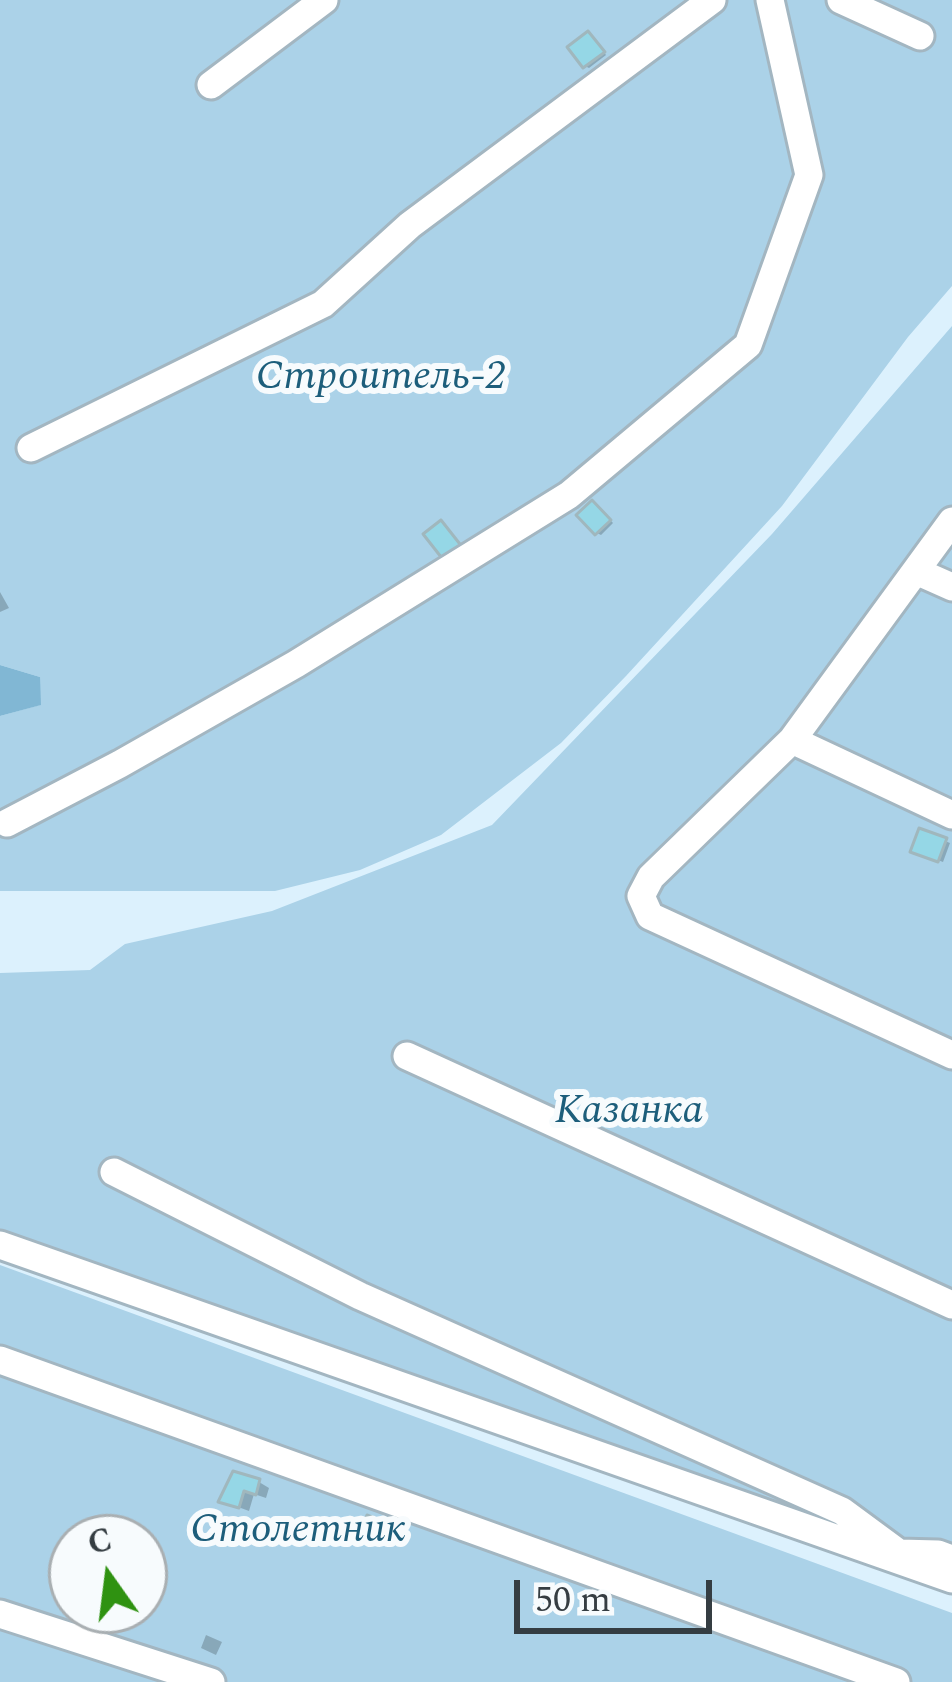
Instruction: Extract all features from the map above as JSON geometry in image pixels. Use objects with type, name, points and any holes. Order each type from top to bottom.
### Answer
[{"type":"lane","points":[[211,85],[324,0]]},
{"type":"lane","points":[[31,448],[323,304],[410,225],[712,0]]},
{"type":"lane","points":[[7,823],[296,664],[569,495],[748,345],[809,175],[770,0]]},
{"type":"lane","points":[[842,0],[920,36]]},
{"type":"lane","points":[[952,521],[792,740],[651,877],[641,896],[650,916],[952,1055]]},
{"type":"lane","points":[[916,571],[952,587]]},
{"type":"lane","points":[[792,740],[952,815]]},
{"type":"lane","points":[[407,1056],[952,1305]]},
{"type":"lane","points":[[114,1172],[360,1296],[842,1511],[899,1553],[938,1553],[952,1559]]},
{"type":"lane","points":[[0,1245],[952,1579]]},
{"type":"lane","points":[[0,1360],[826,1670],[896,1682]]},
{"type":"lane","points":[[0,1614],[212,1682]]},
{"type":"green space","name":"Строитель-2","points":[[0,0],[952,0],[952,286],[908,337],[782,506],[626,676],[561,743],[441,835],[360,870],[275,891],[0,891],[0,716],[40,705],[40,677],[0,665]]},
{"type":"green space","name":"Казанка","points":[[952,326],[952,1566],[0,1230],[0,973],[90,970],[125,944],[272,911],[492,825],[772,534]]},
{"type":"green space","name":"Столетник","points":[[0,1265],[952,1613],[952,1682],[0,1682]]},
{"type":"shaded area","points":[[0,665],[40,677],[41,705],[0,716]]},
{"type":"building","points":[[588,31],[605,52],[583,68],[567,47]]},
{"type":"building","points":[[592,500],[611,520],[595,535],[576,515]]},
{"type":"building","points":[[441,520],[463,548],[445,562],[423,534]]},
{"type":"building","points":[[919,828],[947,838],[938,862],[910,852]]},
{"type":"building","points":[[233,1471],[260,1479],[256,1495],[244,1491],[239,1508],[218,1502]]},
{"type":"building","points":[[367,1515],[393,1526],[385,1543],[360,1532]]}]
